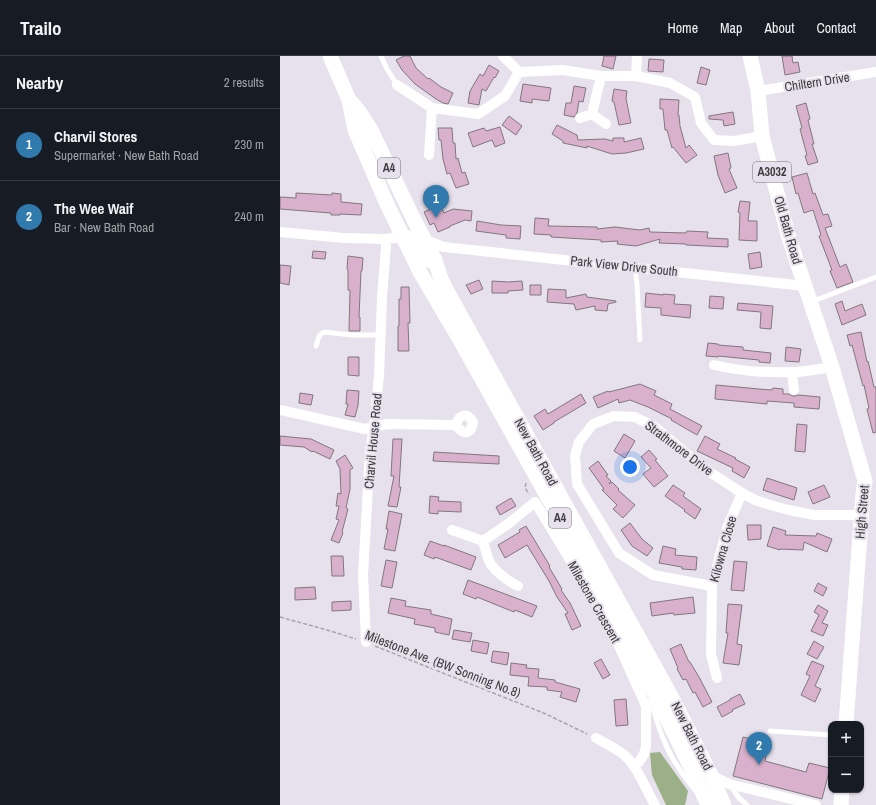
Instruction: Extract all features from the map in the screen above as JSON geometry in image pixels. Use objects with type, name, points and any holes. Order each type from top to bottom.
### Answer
[{"type":"main road","name":"New Bath Road","points":[[330,56],[349,100],[358,137],[402,237],[420,272],[460,340],[602,595],[674,732],[708,805]]},
{"type":"main road","name":"Old Bath Road","points":[[750,56],[758,91],[762,136],[789,238],[804,286]]},
{"type":"main road","name":"New Bath Road","points":[[349,100],[359,111],[371,130],[423,239],[435,260],[441,280],[672,698],[711,775],[724,805]]},
{"type":"main road","name":"High Street","points":[[804,286],[870,481],[863,494],[846,721]]},
{"type":"main road","points":[[841,805],[842,793]]},
{"type":"street","points":[[503,56],[519,72],[563,70],[601,76],[636,76],[670,83],[695,97],[701,123],[714,140],[734,141],[762,136]]},
{"type":"street","points":[[636,76],[637,56]]},
{"type":"street","points":[[397,85],[432,108],[478,114],[505,96],[519,72]]},
{"type":"street","name":"Chiltern Drive","points":[[758,91],[876,72]]},
{"type":"street","points":[[592,114],[601,76]]},
{"type":"street","points":[[429,155],[432,108]]},
{"type":"street","points":[[580,118],[592,114]]},
{"type":"street","points":[[592,114],[606,124]]},
{"type":"street","name":"Park View Drive South","points":[[280,232],[344,238],[385,239],[407,235],[444,247],[804,286]]},
{"type":"street","points":[[402,237],[413,243],[423,253],[441,280]]},
{"type":"street","name":"Charvil House Road","points":[[366,642],[363,575],[370,451],[379,376],[382,297],[386,246],[385,239]]},
{"type":"street","points":[[435,260],[438,252],[444,247]]},
{"type":"street","points":[[714,365],[731,374],[755,371],[792,372],[832,367]]},
{"type":"street","points":[[792,372],[794,390]]},
{"type":"street","points":[[280,410],[365,429],[387,424],[456,425]]},
{"type":"street","name":"Strathmore Drive","points":[[712,586],[653,575],[619,553],[577,484],[576,456],[579,442],[593,424],[614,416],[635,417],[656,427],[705,469],[742,493],[762,502],[789,510],[814,514],[861,515]]},
{"type":"street","name":"Kilowna Close","points":[[718,678],[711,654],[712,586],[728,528],[742,493]]},
{"type":"street","name":"Milestone Crescent","points":[[483,541],[508,524],[535,502],[610,626],[646,706],[646,746],[644,754],[639,762],[634,766]]},
{"type":"street","points":[[452,530],[483,541],[490,563],[501,575],[518,586]]},
{"type":"street","points":[[596,738],[624,755],[634,766],[655,805]]},
{"type":"street","points":[[711,775],[729,784],[816,805]]},
{"type":"lane","points":[[381,56],[397,85]]},
{"type":"lane","points":[[635,268],[640,340]]},
{"type":"lane","points":[[810,302],[876,277]]},
{"type":"lane","points":[[316,346],[318,338],[321,333],[324,332],[381,336]]},
{"type":"lane","points":[[770,731],[828,735]]},
{"type":"lane","points":[[729,784],[739,798],[747,805]]},
{"type":"path","name":"Milestone Ave. (BW Sonning No.8)","points":[[280,617],[366,642],[538,711],[596,738]]},
{"type":"green space","points":[[660,752],[688,791],[685,805],[666,805],[652,775],[650,753]]},
{"type":"building","points":[[404,56],[410,56],[416,68],[428,79],[429,78],[441,87],[453,93],[448,104],[436,99],[415,84],[402,70],[396,60]]},
{"type":"building","points":[[604,56],[616,56],[613,69],[602,66]]},
{"type":"building","points":[[782,56],[792,56],[793,63],[798,62],[800,72],[785,75]]},
{"type":"building","points":[[649,59],[664,60],[663,72],[648,71]]},
{"type":"building","points":[[489,65],[499,71],[486,91],[482,89],[479,105],[468,103],[470,91],[480,74],[483,76]]},
{"type":"building","points":[[701,67],[710,70],[706,85],[697,83]]},
{"type":"building","points":[[523,84],[551,88],[549,101],[532,99],[532,103],[520,101]]},
{"type":"building","points":[[574,86],[586,88],[583,102],[579,101],[577,113],[574,117],[564,115],[566,103],[571,103]]},
{"type":"building","points":[[614,89],[627,91],[626,99],[631,123],[619,125],[614,102],[612,101]]},
{"type":"building","points":[[660,99],[679,100],[678,115],[686,148],[689,145],[697,155],[686,163],[673,147],[672,148],[667,130],[665,130],[663,109],[660,109]]},
{"type":"building","points":[[806,103],[810,119],[808,120],[814,144],[812,144],[818,162],[808,165],[800,129],[802,128],[796,106]]},
{"type":"building","points":[[733,112],[735,124],[724,126],[723,120],[709,119],[709,116]]},
{"type":"building","points":[[509,116],[522,126],[516,135],[502,125]]},
{"type":"building","points":[[557,125],[577,135],[578,140],[605,139],[613,141],[613,138],[624,138],[624,142],[641,138],[644,149],[612,154],[587,146],[587,148],[563,143],[563,141],[552,134]]},
{"type":"building","points":[[500,127],[505,143],[495,147],[492,140],[473,147],[468,133],[484,128],[486,131]]},
{"type":"building","points":[[438,128],[452,128],[456,159],[458,158],[462,173],[465,172],[469,184],[456,188],[450,173],[447,174],[443,159],[441,140],[439,140]]},
{"type":"building","points":[[728,153],[731,168],[729,169],[737,188],[725,193],[718,175],[714,156]]},
{"type":"building","points":[[807,173],[813,194],[815,193],[823,215],[828,214],[832,226],[825,228],[840,267],[846,264],[853,282],[837,288],[819,236],[821,235],[813,210],[804,213],[798,193],[796,194],[792,177]]},
{"type":"building","points":[[296,193],[341,194],[341,202],[362,204],[361,215],[331,215],[331,213],[280,209],[280,197],[296,198]]},
{"type":"building","points":[[740,201],[750,202],[748,221],[757,221],[757,241],[739,240],[740,213],[738,212]]},
{"type":"building","points":[[440,205],[444,213],[453,209],[472,211],[471,221],[465,220],[438,232],[434,223],[430,225],[424,212]]},
{"type":"building","points":[[535,218],[549,219],[548,226],[597,227],[597,229],[615,227],[640,230],[649,228],[650,232],[708,232],[707,238],[728,239],[728,247],[659,243],[660,239],[636,246],[617,244],[618,241],[601,242],[601,240],[551,237],[551,235],[534,234]]},
{"type":"building","points":[[477,221],[501,225],[521,226],[520,239],[506,238],[506,235],[476,231]]},
{"type":"building","points":[[313,251],[326,252],[325,259],[312,258]]},
{"type":"building","points":[[760,252],[762,267],[750,269],[748,254]]},
{"type":"building","points":[[348,256],[363,258],[359,317],[360,331],[349,331],[350,290],[348,290]]},
{"type":"building","points":[[280,265],[291,266],[289,285],[280,283]]},
{"type":"building","points":[[479,280],[483,289],[471,294],[466,285]]},
{"type":"building","points":[[492,281],[522,281],[523,290],[508,291],[508,293],[492,293]]},
{"type":"building","points":[[530,285],[541,285],[541,295],[530,295]]},
{"type":"building","points":[[401,287],[409,287],[409,351],[398,351],[399,299],[401,299]]},
{"type":"building","points":[[548,289],[566,290],[566,298],[586,294],[587,297],[616,302],[608,304],[607,311],[595,310],[595,306],[576,310],[574,304],[547,302]]},
{"type":"building","points":[[646,293],[675,295],[674,304],[691,305],[690,318],[661,315],[661,308],[645,307]]},
{"type":"building","points":[[710,296],[724,297],[723,309],[709,308]]},
{"type":"building","points":[[842,301],[845,311],[862,304],[866,315],[842,325],[835,304]]},
{"type":"building","points":[[738,303],[773,306],[771,329],[760,328],[761,312],[737,310]]},
{"type":"building","points":[[861,332],[867,362],[868,361],[874,387],[876,387],[876,432],[873,433],[867,409],[869,408],[864,385],[863,386],[852,345],[850,346],[847,335]]},
{"type":"building","points":[[708,343],[743,347],[743,350],[771,353],[770,363],[759,362],[759,360],[706,356]]},
{"type":"building","points":[[786,347],[801,349],[799,362],[785,361]]},
{"type":"building","points":[[348,357],[359,357],[359,376],[348,375]]},
{"type":"building","points":[[640,384],[656,391],[654,395],[672,404],[670,409],[702,426],[697,435],[671,420],[672,419],[630,400],[619,403],[618,399],[598,408],[593,397],[608,391]]},
{"type":"building","points":[[716,385],[772,390],[773,388],[783,389],[783,394],[789,394],[792,396],[798,395],[820,397],[819,409],[794,407],[794,403],[767,401],[767,404],[715,399]]},
{"type":"building","points":[[347,390],[359,391],[355,417],[345,415],[348,404],[346,404]]},
{"type":"building","points":[[300,393],[313,395],[311,405],[299,403]]},
{"type":"building","points":[[581,394],[586,403],[543,430],[534,416],[545,409],[548,414]]},
{"type":"building","points":[[797,424],[807,425],[805,452],[795,451]]},
{"type":"building","points":[[624,434],[635,441],[625,458],[614,451]]},
{"type":"building","points":[[280,436],[311,439],[334,450],[330,459],[304,447],[280,445]]},
{"type":"building","points":[[705,436],[720,444],[717,449],[750,467],[744,478],[732,471],[733,468],[697,451]]},
{"type":"building","points":[[393,439],[402,439],[399,487],[401,487],[397,507],[388,506],[394,476],[391,476]]},
{"type":"building","points":[[649,450],[668,476],[654,487],[643,474],[651,468],[641,457]]},
{"type":"building","points":[[434,452],[499,456],[499,464],[433,461]]},
{"type":"building","points":[[345,455],[353,468],[350,470],[350,489],[346,508],[348,509],[343,533],[339,543],[331,540],[339,520],[336,519],[339,506],[336,506],[338,493],[341,494],[340,469],[336,461]]},
{"type":"building","points":[[598,461],[608,475],[606,476],[611,481],[609,484],[612,482],[619,489],[618,490],[635,505],[623,518],[613,509],[617,505],[602,490],[604,489],[589,468]]},
{"type":"building","points":[[767,478],[797,488],[794,500],[763,490]]},
{"type":"building","points":[[673,485],[685,493],[683,496],[701,509],[695,519],[665,496]]},
{"type":"building","points":[[824,485],[830,497],[813,504],[808,492]]},
{"type":"building","points":[[430,496],[439,497],[438,501],[461,502],[461,512],[438,511],[438,514],[429,513]]},
{"type":"building","points":[[511,498],[516,506],[500,515],[496,507]]},
{"type":"building","points":[[389,511],[402,514],[395,551],[384,549],[388,529],[386,529]]},
{"type":"building","points":[[630,523],[642,539],[653,548],[647,556],[632,546],[621,530]]},
{"type":"building","points":[[747,525],[761,525],[761,539],[748,540]]},
{"type":"building","points":[[526,526],[550,566],[549,567],[562,589],[561,590],[570,603],[581,626],[572,630],[565,614],[568,613],[527,545],[505,558],[498,545],[520,532],[519,530]]},
{"type":"building","points":[[773,527],[786,531],[785,535],[816,536],[817,533],[832,539],[827,552],[804,542],[803,550],[780,550],[767,546]]},
{"type":"building","points":[[430,541],[476,557],[471,570],[435,557],[434,559],[424,555]]},
{"type":"building","points":[[663,546],[676,549],[675,555],[697,557],[696,570],[682,569],[682,567],[659,563]]},
{"type":"building","points":[[331,556],[343,556],[344,576],[332,576]]},
{"type":"building","points":[[386,560],[397,562],[392,588],[381,586]]},
{"type":"building","points":[[734,561],[747,562],[744,591],[731,590]]},
{"type":"building","points":[[468,580],[537,606],[532,617],[515,610],[514,612],[477,597],[476,599],[463,594]]},
{"type":"building","points":[[818,583],[827,588],[823,596],[814,591]]},
{"type":"building","points":[[315,587],[316,599],[295,600],[295,588]]},
{"type":"building","points":[[693,597],[695,613],[674,615],[673,613],[652,616],[650,603]]},
{"type":"building","points":[[391,598],[406,601],[405,606],[431,610],[431,614],[452,619],[449,635],[435,632],[435,628],[414,624],[415,619],[388,613]]},
{"type":"building","points":[[351,601],[351,610],[332,611],[332,602]]},
{"type":"building","points":[[728,604],[742,605],[737,644],[742,645],[739,665],[723,663],[728,633],[726,633]]},
{"type":"building","points":[[818,605],[828,611],[822,623],[828,625],[823,636],[811,631],[819,615],[814,612]]},
{"type":"building","points":[[454,630],[472,633],[470,642],[452,639]]},
{"type":"building","points":[[473,640],[489,643],[487,654],[471,651]]},
{"type":"building","points":[[814,641],[824,647],[817,659],[807,654]]},
{"type":"building","points":[[681,644],[689,662],[712,702],[703,707],[695,692],[693,693],[686,679],[683,680],[677,669],[678,668],[670,649]]},
{"type":"building","points":[[493,651],[509,653],[507,665],[491,662]]},
{"type":"building","points":[[601,659],[610,675],[603,679],[594,663]]},
{"type":"building","points":[[812,661],[824,666],[815,686],[821,689],[815,702],[801,695],[810,676],[806,674]]},
{"type":"building","points":[[511,663],[527,665],[526,668],[539,669],[538,678],[555,680],[555,682],[580,689],[576,702],[560,697],[562,692],[547,690],[547,687],[528,686],[529,677],[510,675]]},
{"type":"building","points":[[740,694],[745,704],[722,717],[717,707]]},
{"type":"building","points":[[626,699],[628,725],[616,726],[614,700]]},
{"type":"building","points":[[743,737],[769,743],[765,761],[806,772],[809,763],[828,768],[828,776],[822,799],[733,776]]},
{"type":"place","name":"Charvil Stores","points":[[436,218]]},
{"type":"place","name":"The Wee Waif","points":[[759,765]]}]
